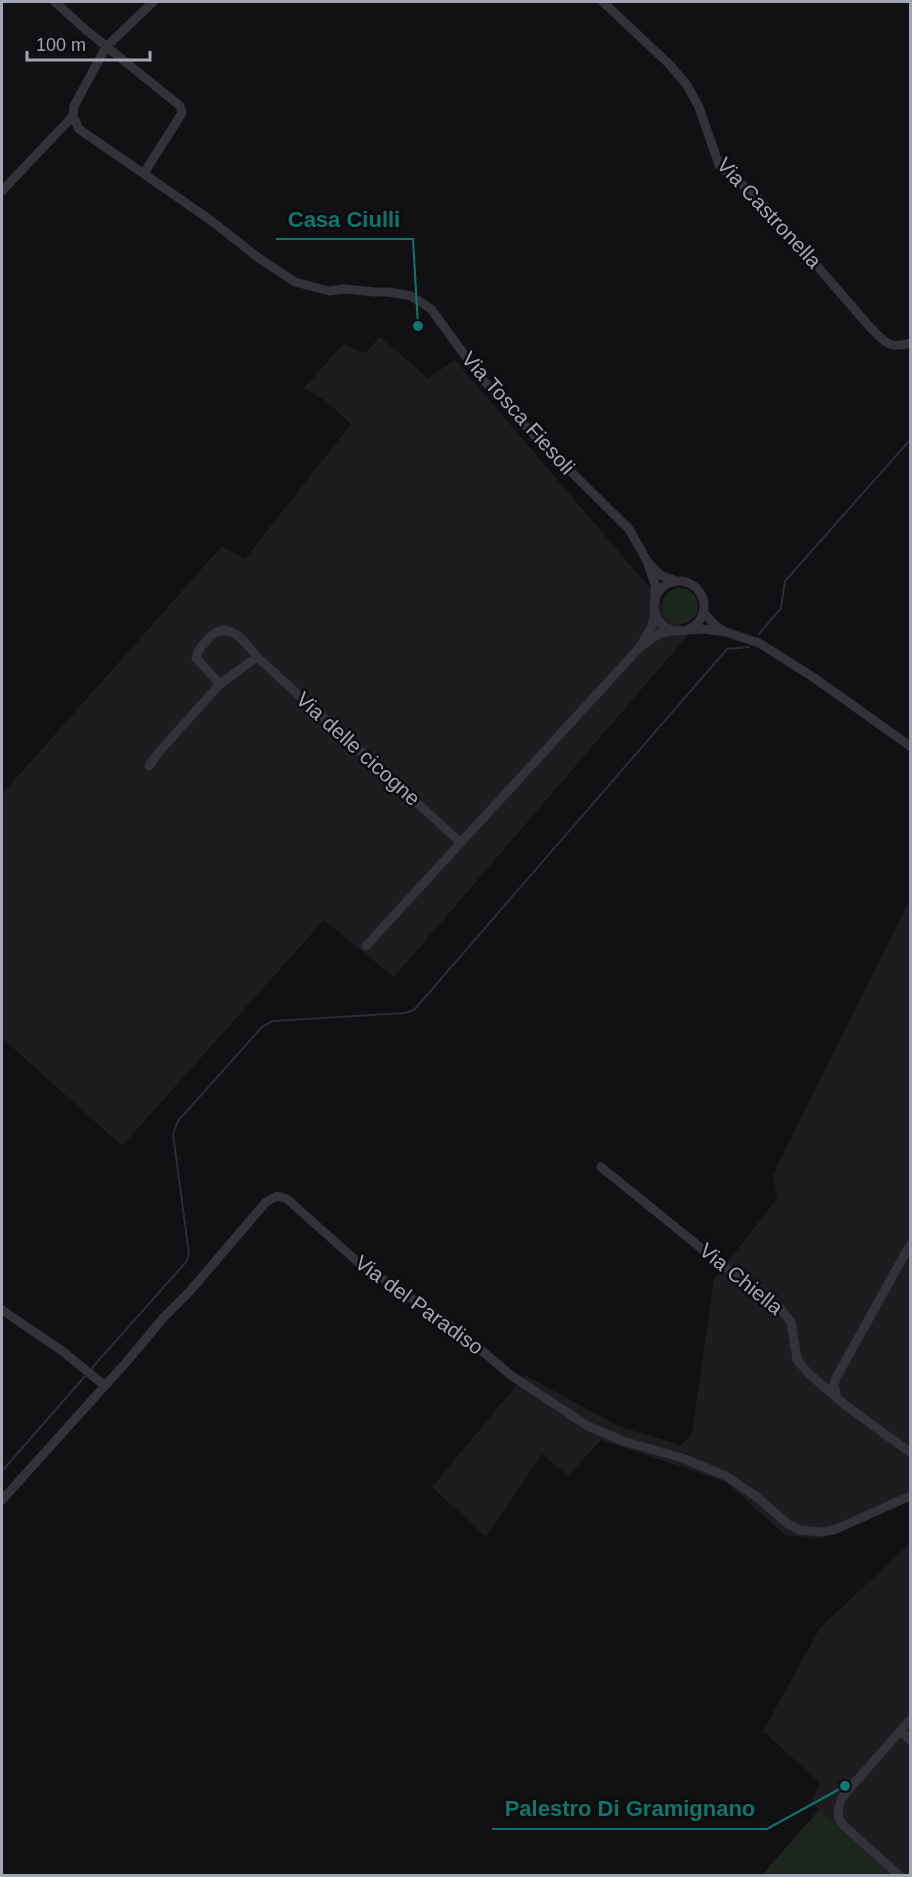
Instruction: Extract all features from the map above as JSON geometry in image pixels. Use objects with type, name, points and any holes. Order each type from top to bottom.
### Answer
[{"type":"street","points":[[55,2],[106,47],[180,106],[182,113],[144,173]]},
{"type":"street","points":[[2,191],[73,116],[74,106],[106,47],[153,2]]},
{"type":"street","name":"Via Castronella","points":[[603,2],[669,64],[687,85],[699,107],[719,165],[731,177],[753,192],[885,342],[901,346],[910,343]]},
{"type":"street","name":"Via Tosca Fiesoli","points":[[73,116],[79,129],[295,282],[329,291],[344,289],[411,296],[431,309],[483,380],[537,438],[629,529],[647,561],[655,584],[655,612]]},
{"type":"street","name":"Via Tosca Fiesoli","points":[[647,561],[660,575],[687,582],[699,591],[704,604],[703,612],[716,626],[726,632]]},
{"type":"street","points":[[655,598],[665,585],[676,581]]},
{"type":"street","points":[[655,612],[659,622],[668,628],[680,631]]},
{"type":"street","points":[[366,946],[640,646],[652,626],[655,612]]},
{"type":"street","points":[[640,646],[660,633],[680,631],[697,623],[703,612]]},
{"type":"street","name":"Via delle cicogne","points":[[220,684],[196,658],[198,651],[216,631],[223,629],[247,644],[257,657],[460,842]]},
{"type":"street","name":"Via Tosca Fiesoli","points":[[680,631],[703,629],[726,632],[759,643],[813,677],[910,746]]},
{"type":"street","points":[[149,766],[181,726],[220,684],[257,657]]},
{"type":"street","name":"Via Chiella","points":[[601,1167],[787,1315],[791,1322],[797,1359],[807,1372],[837,1398],[910,1452]]},
{"type":"street","name":"Via del Paradiso","points":[[104,1385],[190,1291],[266,1202],[277,1196],[282,1197],[359,1263],[456,1329],[512,1376],[588,1426],[623,1441],[682,1458],[716,1472],[743,1487],[788,1524],[799,1530],[821,1532],[834,1530],[910,1496]]},
{"type":"street","points":[[837,1398],[834,1385],[836,1378],[910,1245]]},
{"type":"street","points":[[2,1310],[79,1364],[104,1385],[2,1500]]},
{"type":"street","points":[[900,1875],[844,1826],[840,1821],[838,1810],[843,1796],[910,1720]]},
{"type":"street","points":[[901,1731],[910,1740]]},
{"type":"shaded area","points":[[380,337],[428,378],[455,360],[689,634],[394,977],[324,920],[122,1146],[2,1038],[2,794],[222,546],[245,559],[351,424],[326,401],[304,388],[343,344],[365,353]]},
{"type":"shaded area","points":[[680,588],[693,593],[698,606],[693,619],[680,624],[667,619],[662,606],[667,593]]},
{"type":"shaded area","points":[[910,899],[910,1501],[819,1539],[785,1535],[726,1482],[601,1440],[568,1476],[542,1454],[486,1537],[432,1487],[525,1375],[618,1426],[681,1445],[692,1433],[714,1279],[777,1199],[773,1175]]},
{"type":"shaded area","points":[[910,1543],[910,1875],[892,1875],[811,1803],[820,1783],[763,1731],[820,1628]]},
{"type":"shaded area","points":[[819,1810],[892,1875],[762,1875]]},
{"type":"waterway","points":[[759,634],[781,608],[785,581],[910,440]]},
{"type":"waterway","points":[[90,1370],[186,1262],[189,1254],[173,1134],[178,1121],[262,1027],[273,1021],[405,1013],[414,1010],[727,649],[749,647]]},
{"type":"waterway","points":[[2,1471],[86,1375]]},
{"type":"place","name":"Casa Ciulli","points":[[418,326]]},
{"type":"place","name":"Palestro Di Gramignano","points":[[845,1786]]}]
